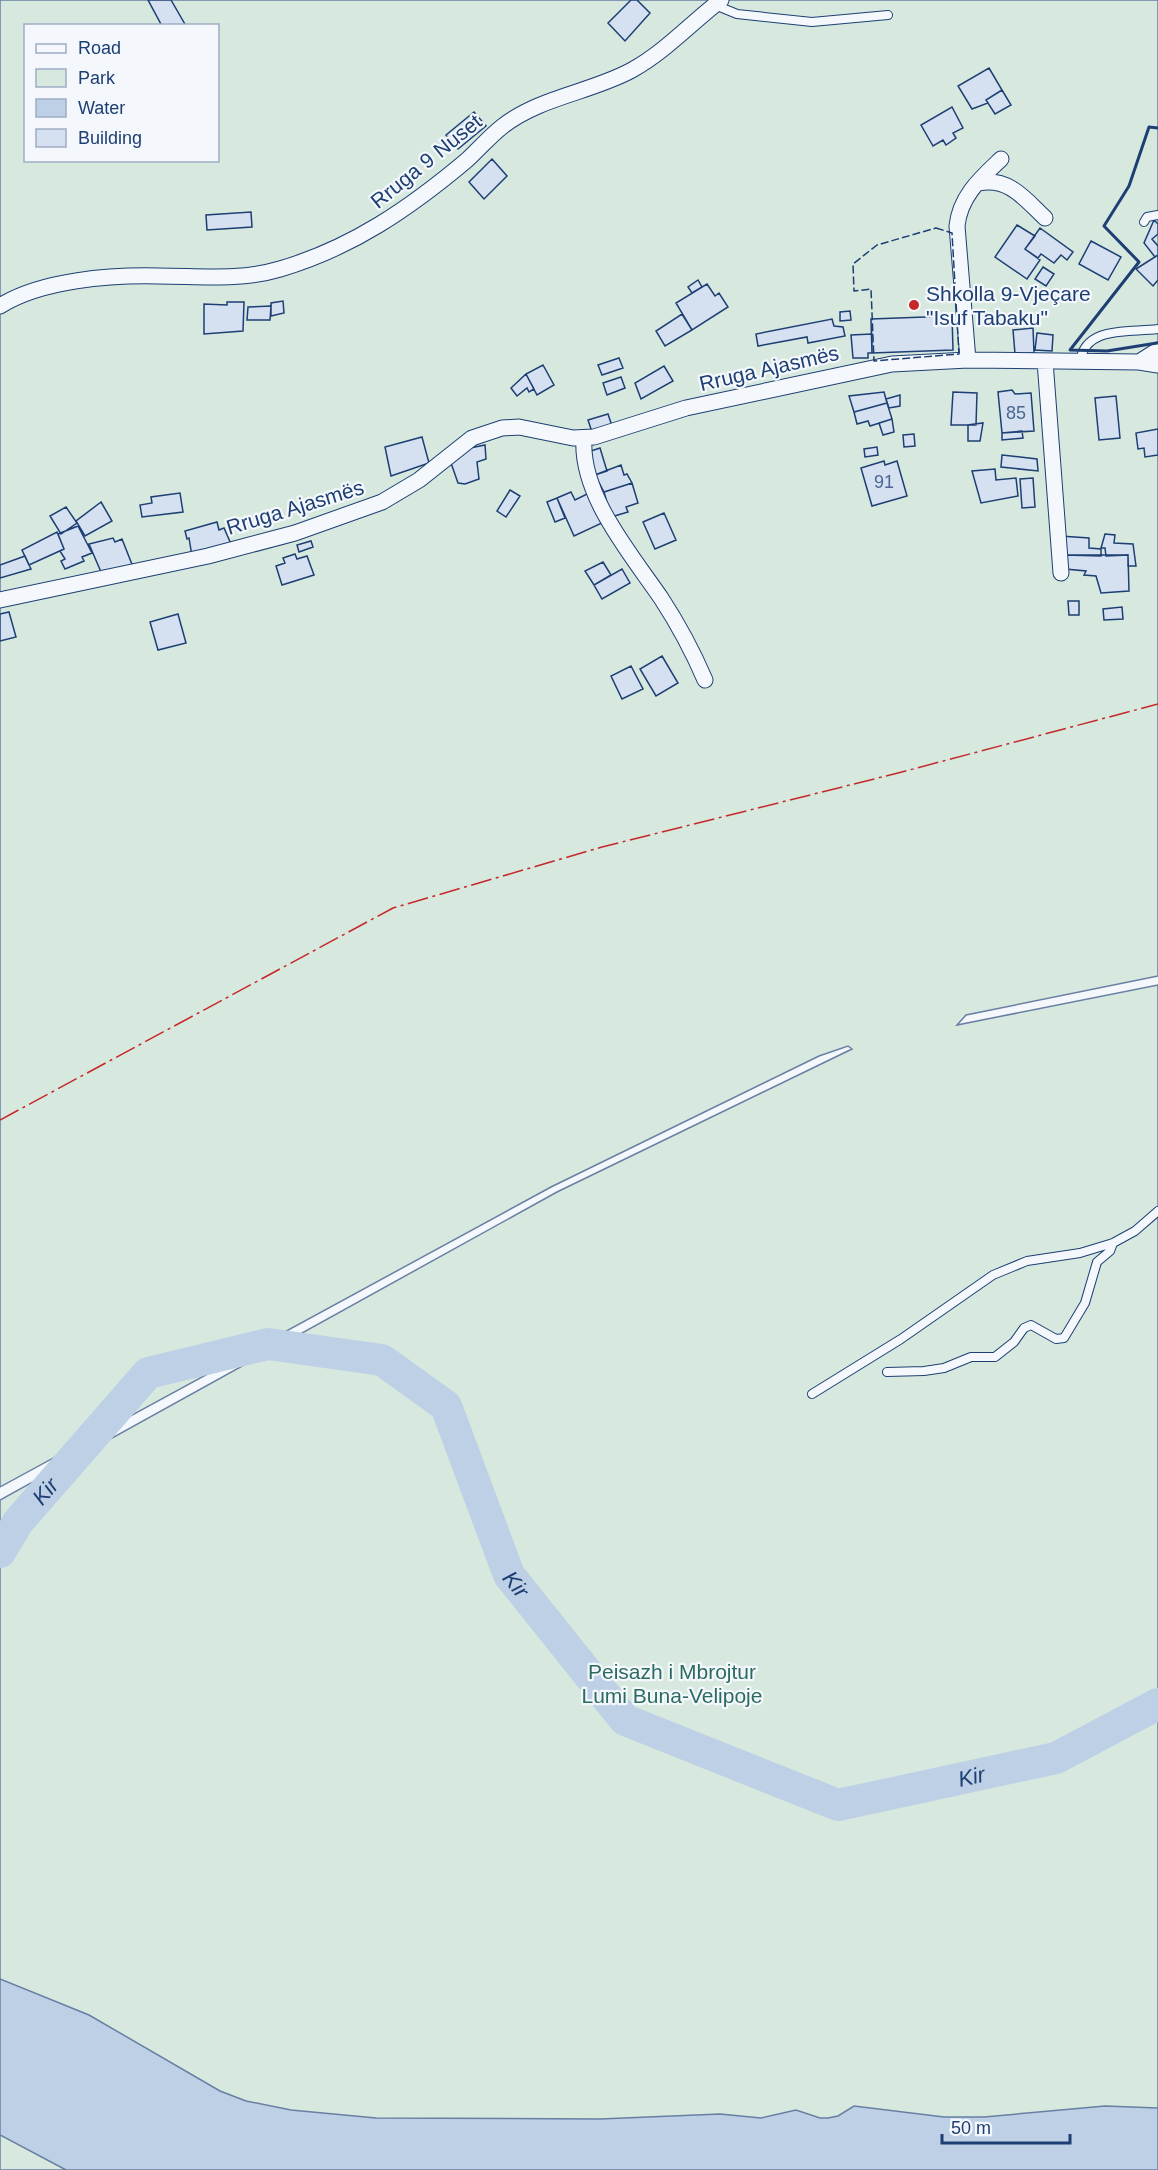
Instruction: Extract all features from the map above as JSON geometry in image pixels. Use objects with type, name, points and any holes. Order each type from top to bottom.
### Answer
[{"type":"street","name":"Rruga 9 Nuset","points":[[0,306],[29,291],[48,285],[156,276],[244,276],[276,270],[325,253],[374,229],[409,207],[482,148],[503,126],[532,110],[631,70],[663,50],[718,3]]},
{"type":"street","points":[[968,360],[957,226],[959,209],[968,193],[1001,159]]},
{"type":"street","points":[[979,183],[1001,182],[1018,192],[1045,218]]},
{"type":"street","points":[[1139,362],[1158,350]]},
{"type":"street","name":"Rruga Ajasmës","points":[[0,600],[208,556],[306,530],[389,498],[419,480],[472,438],[486,432],[519,427],[584,438],[610,434],[686,408],[863,368],[968,360],[1139,362],[1158,365]]},
{"type":"street","points":[[1045,361],[1060,573]]},
{"type":"street","points":[[584,438],[583,451],[588,468],[610,525],[623,547],[661,598],[684,637],[705,680]]},
{"type":"lane","name":"Rruga 9 Nuset","points":[[718,3],[737,14],[812,22],[888,15]]},
{"type":"lane","points":[[1144,222],[1147,217],[1158,215]]},
{"type":"lane","points":[[1080,362],[1085,344],[1096,337],[1126,330],[1158,329]]},
{"type":"lane","points":[[812,1394],[901,1339],[993,1275],[1027,1261],[1080,1253],[1113,1243],[1135,1231],[1158,1211]]},
{"type":"lane","points":[[887,1372],[928,1371],[944,1368],[971,1357],[995,1357],[1014,1342],[1024,1328],[1031,1325],[1056,1339],[1064,1338],[1085,1303],[1097,1262],[1110,1251],[1113,1243]]},
{"type":"green space","name":"Peisazh i Mbrojtur Lumi Buna-Velipoje","points":[[0,0],[1158,0],[1158,976],[966,1015],[957,1025],[1158,985],[1158,2170],[0,2170],[0,1500],[557,1192],[852,1049],[848,1046],[819,1056],[551,1187],[0,1487]]},
{"type":"water","points":[[0,1979],[89,2015],[220,2091],[246,2101],[291,2110],[376,2118],[600,2119],[720,2114],[761,2118],[796,2110],[820,2118],[828,2118],[838,2116],[854,2106],[944,2117],[984,2117],[1105,2106],[1158,2108],[1158,2170],[66,2170],[0,2135]]},
{"type":"building","points":[[148,0],[171,0],[185,24],[161,24]]},
{"type":"building","points":[[631,0],[637,0],[650,13],[625,41],[608,23]]},
{"type":"building","points":[[989,68],[1002,90],[986,100],[988,103],[972,109],[958,86]]},
{"type":"building","points":[[1002,90],[1011,105],[995,114],[986,100]]},
{"type":"building","points":[[952,107],[963,128],[953,133],[956,138],[946,145],[943,140],[933,146],[921,125]]},
{"type":"building","points":[[474,112],[486,126],[458,149],[446,135]]},
{"type":"building","points":[[492,159],[507,176],[484,199],[469,182]]},
{"type":"building","points":[[251,212],[252,227],[207,230],[206,215]]},
{"type":"building","points":[[1154,220],[1158,224],[1158,234],[1152,239],[1158,246],[1158,255],[1155,257],[1144,243]]},
{"type":"building","points":[[1017,225],[1035,236],[1025,249],[1040,260],[1027,279],[995,257]]},
{"type":"building","points":[[1040,228],[1073,252],[1067,260],[1061,255],[1054,263],[1041,254],[1038,258],[1025,249]]},
{"type":"building","points":[[1091,241],[1121,257],[1108,280],[1079,264]]},
{"type":"building","points":[[1158,255],[1158,280],[1153,286],[1136,269]]},
{"type":"building","points":[[1043,267],[1054,274],[1046,286],[1035,279]]},
{"type":"building","points":[[698,280],[702,287],[692,293],[688,287]]},
{"type":"building","points":[[707,284],[715,296],[719,293],[728,307],[692,330],[676,303]]},
{"type":"building","points":[[283,301],[284,313],[271,316],[271,303]]},
{"type":"building","points":[[227,302],[244,302],[243,331],[204,334],[204,304],[227,305]]},
{"type":"building","points":[[271,306],[270,320],[247,320],[248,307]]},
{"type":"building","points":[[850,311],[851,320],[840,321],[840,312]]},
{"type":"building","points":[[682,314],[692,330],[665,346],[656,331]]},
{"type":"building","points":[[952,316],[953,350],[872,353],[871,319]]},
{"type":"building","points":[[832,319],[834,326],[843,327],[845,336],[808,343],[807,337],[758,346],[756,334]]},
{"type":"building","points":[[1033,328],[1034,353],[1015,354],[1013,330]]},
{"type":"building","points":[[1037,333],[1053,335],[1052,351],[1035,350]]},
{"type":"building","points":[[872,334],[872,353],[868,353],[868,358],[853,358],[851,335]]},
{"type":"building","points":[[619,358],[623,368],[602,375],[598,365]]},
{"type":"building","points":[[543,365],[554,385],[537,395],[526,374]]},
{"type":"building","points":[[664,366],[673,381],[641,399],[635,383]]},
{"type":"building","points":[[526,374],[534,389],[529,392],[527,388],[517,396],[511,388]]},
{"type":"building","points":[[621,377],[625,388],[607,395],[603,383]]},
{"type":"building","points":[[1012,390],[1015,394],[1031,393],[1034,431],[1002,433],[998,392]]},
{"type":"building","points":[[884,392],[887,403],[854,412],[849,396]]},
{"type":"building","points":[[953,392],[977,393],[976,425],[951,425]]},
{"type":"building","points":[[900,395],[900,406],[889,408],[886,399]]},
{"type":"building","points":[[1116,396],[1120,438],[1099,440],[1095,398]]},
{"type":"building","points":[[887,403],[892,419],[870,426],[868,421],[857,424],[854,412]]},
{"type":"building","points":[[608,414],[612,426],[592,432],[588,420]]},
{"type":"building","points":[[892,419],[894,432],[883,435],[879,423]]},
{"type":"building","points":[[983,423],[980,441],[968,441],[968,425]]},
{"type":"building","points":[[1158,429],[1158,455],[1145,457],[1144,448],[1138,449],[1136,433]]},
{"type":"building","points":[[1022,431],[1023,438],[1002,440],[1002,433]]},
{"type":"building","points":[[914,434],[915,446],[904,447],[903,435]]},
{"type":"building","points":[[422,437],[429,463],[391,476],[385,447]]},
{"type":"building","points":[[485,445],[486,459],[477,462],[479,479],[465,484],[458,483],[451,463],[470,448]]},
{"type":"building","points":[[877,447],[878,455],[865,457],[864,449]]},
{"type":"building","points":[[600,448],[607,471],[595,475],[588,452]]},
{"type":"building","points":[[1002,455],[1037,459],[1038,471],[1001,467]]},
{"type":"building","points":[[884,461],[885,465],[897,461],[907,496],[872,506],[861,468]]},
{"type":"building","points":[[621,465],[624,475],[627,474],[632,483],[604,492],[595,475]]},
{"type":"building","points":[[995,469],[996,480],[1016,478],[1018,496],[981,503],[972,471]]},
{"type":"building","points":[[1033,478],[1035,507],[1022,508],[1020,479]]},
{"type":"building","points":[[632,483],[638,503],[626,507],[628,512],[611,517],[604,492]]},
{"type":"building","points":[[510,490],[520,496],[506,517],[497,511]]},
{"type":"building","points":[[571,492],[575,500],[589,493],[602,523],[574,536],[557,498]]},
{"type":"building","points":[[180,493],[183,512],[142,517],[140,505],[152,503],[151,497]]},
{"type":"building","points":[[557,498],[565,518],[555,522],[547,502]]},
{"type":"building","points":[[101,502],[112,521],[85,536],[76,521]]},
{"type":"building","points":[[66,507],[77,523],[61,534],[50,516]]},
{"type":"building","points":[[664,513],[676,540],[655,549],[643,522]]},
{"type":"building","points":[[217,522],[219,530],[224,528],[231,544],[192,556],[189,538],[187,539],[185,531]]},
{"type":"building","points":[[78,526],[92,553],[82,557],[84,561],[65,569],[61,561],[65,559],[60,551],[64,549],[58,534]]},
{"type":"building","points":[[57,532],[64,549],[29,565],[22,550]]},
{"type":"building","points":[[1105,534],[1115,535],[1114,543],[1133,544],[1136,566],[1128,566],[1128,555],[1106,556],[1105,548],[1101,548]]},
{"type":"building","points":[[1060,536],[1089,538],[1089,548],[1101,549],[1101,556],[1065,555]]},
{"type":"building","points":[[113,538],[115,542],[122,539],[133,567],[101,572],[89,544]]},
{"type":"building","points":[[311,541],[313,547],[299,552],[297,545]]},
{"type":"building","points":[[295,554],[297,559],[307,556],[314,575],[282,585],[276,566],[285,563],[283,558]]},
{"type":"building","points":[[1065,555],[1128,555],[1129,591],[1101,593],[1096,576],[1084,575],[1086,571],[1065,569]]},
{"type":"building","points":[[25,556],[31,569],[0,578],[0,565]]},
{"type":"building","points":[[603,562],[611,575],[594,585],[585,571]]},
{"type":"building","points":[[622,569],[630,583],[602,599],[594,585]]},
{"type":"building","points":[[1068,601],[1079,601],[1079,615],[1069,615]]},
{"type":"building","points":[[1122,607],[1123,619],[1104,620],[1103,609]]},
{"type":"building","points":[[9,612],[16,637],[0,641],[0,614]]},
{"type":"building","points":[[178,614],[186,643],[158,650],[150,622]]},
{"type":"building","points":[[662,656],[678,683],[656,696],[640,669]]},
{"type":"building","points":[[631,666],[643,689],[622,699],[611,676]]},
{"type":"waterway","name":"Kir","points":[[0,1552],[18,1522],[148,1373],[268,1344],[382,1360],[446,1406],[509,1575],[625,1720],[838,1805],[1056,1758],[1158,1704]]},
{"type":"fence","points":[[936,228],[952,233],[959,354],[874,361],[871,289],[854,291],[853,264],[877,245],[936,228]]},
{"type":"wall","points":[[1157,343],[1107,351],[1070,350],[1139,262],[1104,226],[1129,186],[1149,127],[1158,128]]},
{"type":"power","points":[[0,1120],[393,908],[602,847],[898,773],[1158,704]]},
{"type":"place","name":"Shkolla 9-Vjeçare \"Isuf Tabaku\"","points":[[914,305]]}]
